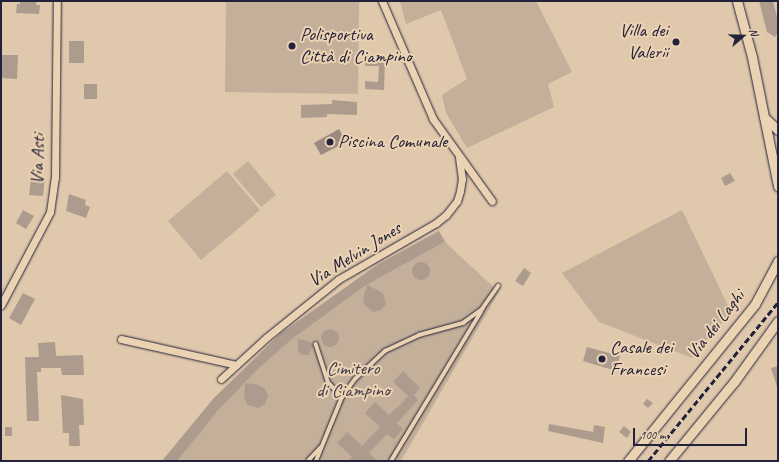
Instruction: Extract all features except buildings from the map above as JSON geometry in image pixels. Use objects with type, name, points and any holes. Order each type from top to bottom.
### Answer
[{"type":"main road","points":[[737,1],[764,117],[776,159],[778,186]]},
{"type":"main road","points":[[764,117],[778,130]]},
{"type":"main road","name":"Via dei Laghi","points":[[628,461],[755,304],[778,261]]},
{"type":"main road","points":[[669,461],[734,382],[778,321]]},
{"type":"street","name":"Via Asti","points":[[1,305],[50,212],[55,178],[57,1]]},
{"type":"street","points":[[382,1],[427,107],[459,158],[492,201]]},
{"type":"street","name":"Via Melvin Jones","points":[[221,380],[267,336],[339,279],[436,223],[446,214],[457,201],[460,191],[462,180],[459,158]]},
{"type":"street","points":[[121,339],[236,365]]},
{"type":"lane","points":[[391,461],[482,309],[498,286]]},
{"type":"lane","points":[[316,461],[342,397],[355,379],[386,351],[419,335],[463,323],[482,309]]},
{"type":"lane","points":[[316,344],[328,382],[342,397]]},
{"type":"lane","points":[[308,461],[322,446]]},
{"type":"green space","name":"Polisportiva Città di Ciampino","points":[[226,1],[359,1],[358,94],[225,92]]},
{"type":"green space","points":[[400,1],[536,1],[572,72],[548,84],[554,107],[467,148],[446,113],[442,95],[467,79],[441,10],[406,24]]},
{"type":"green space","points":[[248,161],[276,195],[261,207],[233,174]]},
{"type":"green space","points":[[227,171],[260,210],[201,260],[168,221]]},
{"type":"green space","points":[[682,210],[731,312],[692,358],[599,322],[562,273]]},
{"type":"green space","name":"Cimitero di Ciampino","points":[[439,231],[448,245],[499,292],[401,461],[162,461],[214,398],[280,334],[377,265]]},
{"type":"shaded area","name":"Piscina Comunale","points":[[339,129],[346,142],[321,155],[314,143]]},
{"type":"railway","points":[[648,461],[778,302]]},
{"type":"place","name":"Villa dei Valerii","points":[[676,42]]},
{"type":"place","name":"Polisportiva Città di Ciampino","points":[[292,46]]},
{"type":"place","name":"Piscina Comunale","points":[[330,142]]},
{"type":"place","name":"Casale dei Francesi","points":[[602,359]]}]
